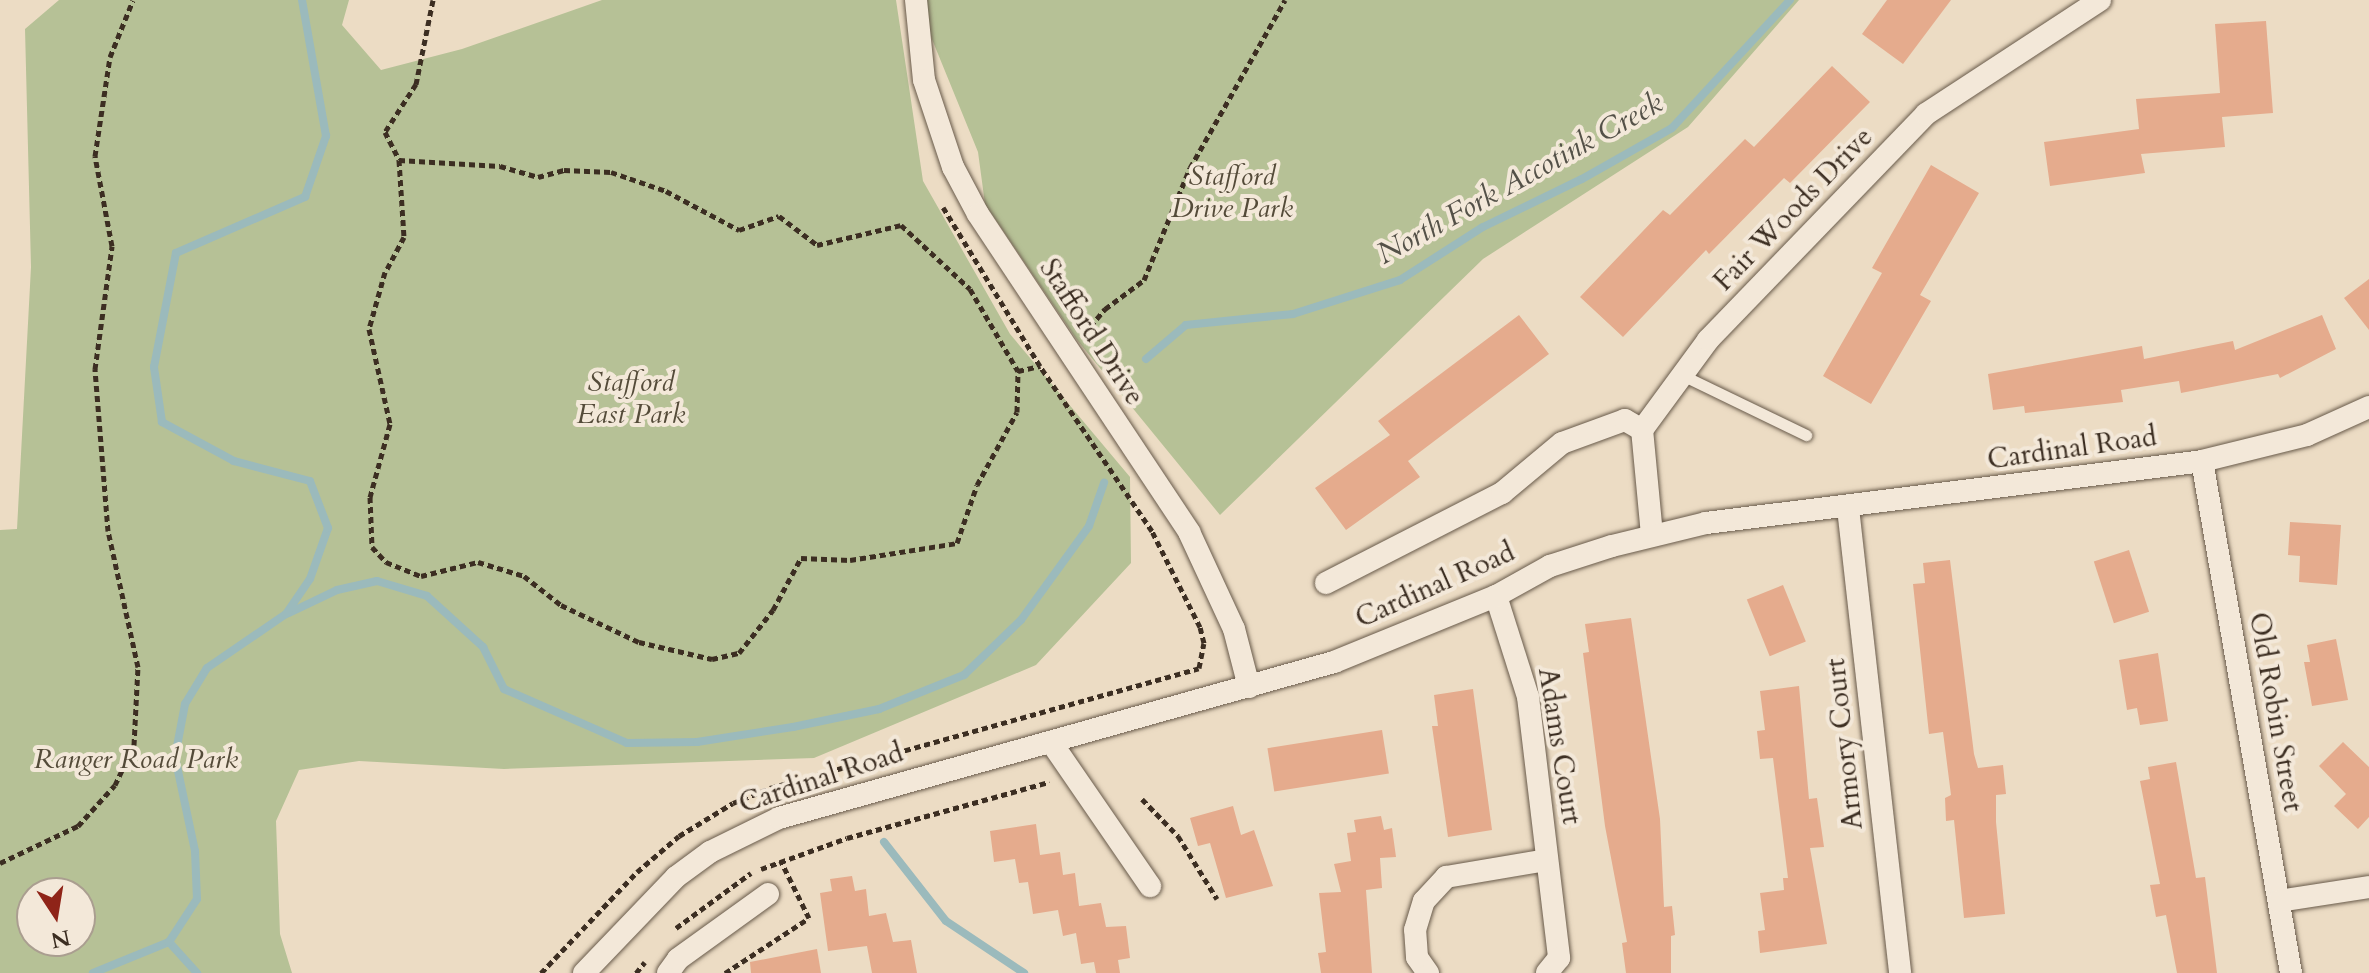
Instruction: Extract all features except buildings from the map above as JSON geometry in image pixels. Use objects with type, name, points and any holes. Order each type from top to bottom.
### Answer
[{"type":"street","name":"Stafford Drive","points":[[916,0],[924,80],[953,167],[978,214],[1189,532],[1234,629],[1249,687]]},
{"type":"street","name":"Fair Woods Drive","points":[[1642,430],[1708,340],[1926,114],[2100,0]]},
{"type":"street","name":"Cardinal Road","points":[[584,973],[676,877],[747,831],[817,805],[1334,662],[1496,596],[1550,566],[1652,535],[1706,523],[1848,508],[2202,461],[2307,435],[2369,407]]},
{"type":"street","points":[[1326,583],[1502,493],[1562,443],[1625,420],[1642,430],[1652,535]]},
{"type":"street","name":"Old Robin Street","points":[[2202,461],[2291,973]]},
{"type":"street","name":"Armory Court","points":[[1848,508],[1900,973]]},
{"type":"street","name":"Adams Court","points":[[1496,596],[1528,697],[1559,958],[1547,973]]},
{"type":"street","points":[[1051,742],[1150,886]]},
{"type":"street","name":"Adams Court","points":[[1428,973],[1417,957],[1415,930],[1424,901],[1446,877],[1547,860]]},
{"type":"street","points":[[2279,901],[2369,887]]},
{"type":"street","points":[[668,973],[678,959],[768,894]]},
{"type":"lane","points":[[1682,375],[1806,435]]},
{"type":"path","points":[[0,863],[78,826],[115,785],[134,745],[138,667],[108,531],[95,369],[112,246],[95,156],[110,57],[133,0]]},
{"type":"path","points":[[399,160],[500,166],[538,177],[564,170],[611,172],[666,191],[739,230],[779,216],[817,245],[901,225],[970,289],[1018,371],[1017,412],[977,485],[957,543],[850,560],[801,558],[773,610],[739,653],[712,659],[639,642],[561,605],[524,576],[478,562],[421,576],[386,562],[372,547],[370,497],[390,424],[369,329],[385,272],[404,237],[399,160],[385,132],[416,84],[433,0]]},
{"type":"path","points":[[1082,335],[1105,309],[1144,280],[1190,168],[1285,0]]},
{"type":"path","points":[[541,973],[637,872],[679,836],[733,803],[770,788],[1199,668],[1204,643],[1200,627],[1152,531],[1040,366],[943,207]]},
{"type":"path","points":[[1018,371],[1040,366]]},
{"type":"path","points":[[663,940],[697,907],[742,877],[781,861],[1054,780]]},
{"type":"path","points":[[1142,799],[1178,836],[1217,899]]},
{"type":"path","points":[[725,973],[809,918],[781,861]]},
{"type":"path","points":[[636,973],[654,951]]},
{"type":"green space","name":"Stafford East Park","points":[[59,0],[349,0],[342,25],[381,70],[462,49],[602,0],[896,0],[923,181],[1010,334],[1130,477],[1131,563],[1036,665],[814,758],[504,769],[359,761],[299,770],[276,821],[280,934],[292,973],[0,973],[0,530],[17,529],[31,267],[25,29]]},
{"type":"green space","name":"Stafford Drive Park","points":[[916,0],[1799,0],[1688,127],[1483,259],[1220,515],[1077,340],[985,204],[978,152]]},
{"type":"waterway","points":[[93,973],[169,942],[197,899],[195,851],[175,757],[185,704],[207,668],[286,614],[310,579],[328,528],[310,481],[234,461],[162,422],[154,367],[176,253],[305,197],[326,136],[302,0]]},
{"type":"waterway","name":"North Fork Accotink Creek","points":[[1146,359],[1186,325],[1293,314],[1400,280],[1483,227],[1582,179],[1672,128],[1790,0]]},
{"type":"waterway","name":"North Fork Accotink Creek","points":[[289,613],[337,590],[377,581],[427,596],[483,647],[504,689],[627,743],[697,742],[793,727],[879,709],[964,675],[1021,620],[1089,526],[1104,483]]},
{"type":"waterway","points":[[884,842],[946,921],[1024,973]]},
{"type":"waterway","points":[[169,942],[197,973]]},
{"type":"park label","name":"Ranger Road Park","points":[[136,759]]}]
